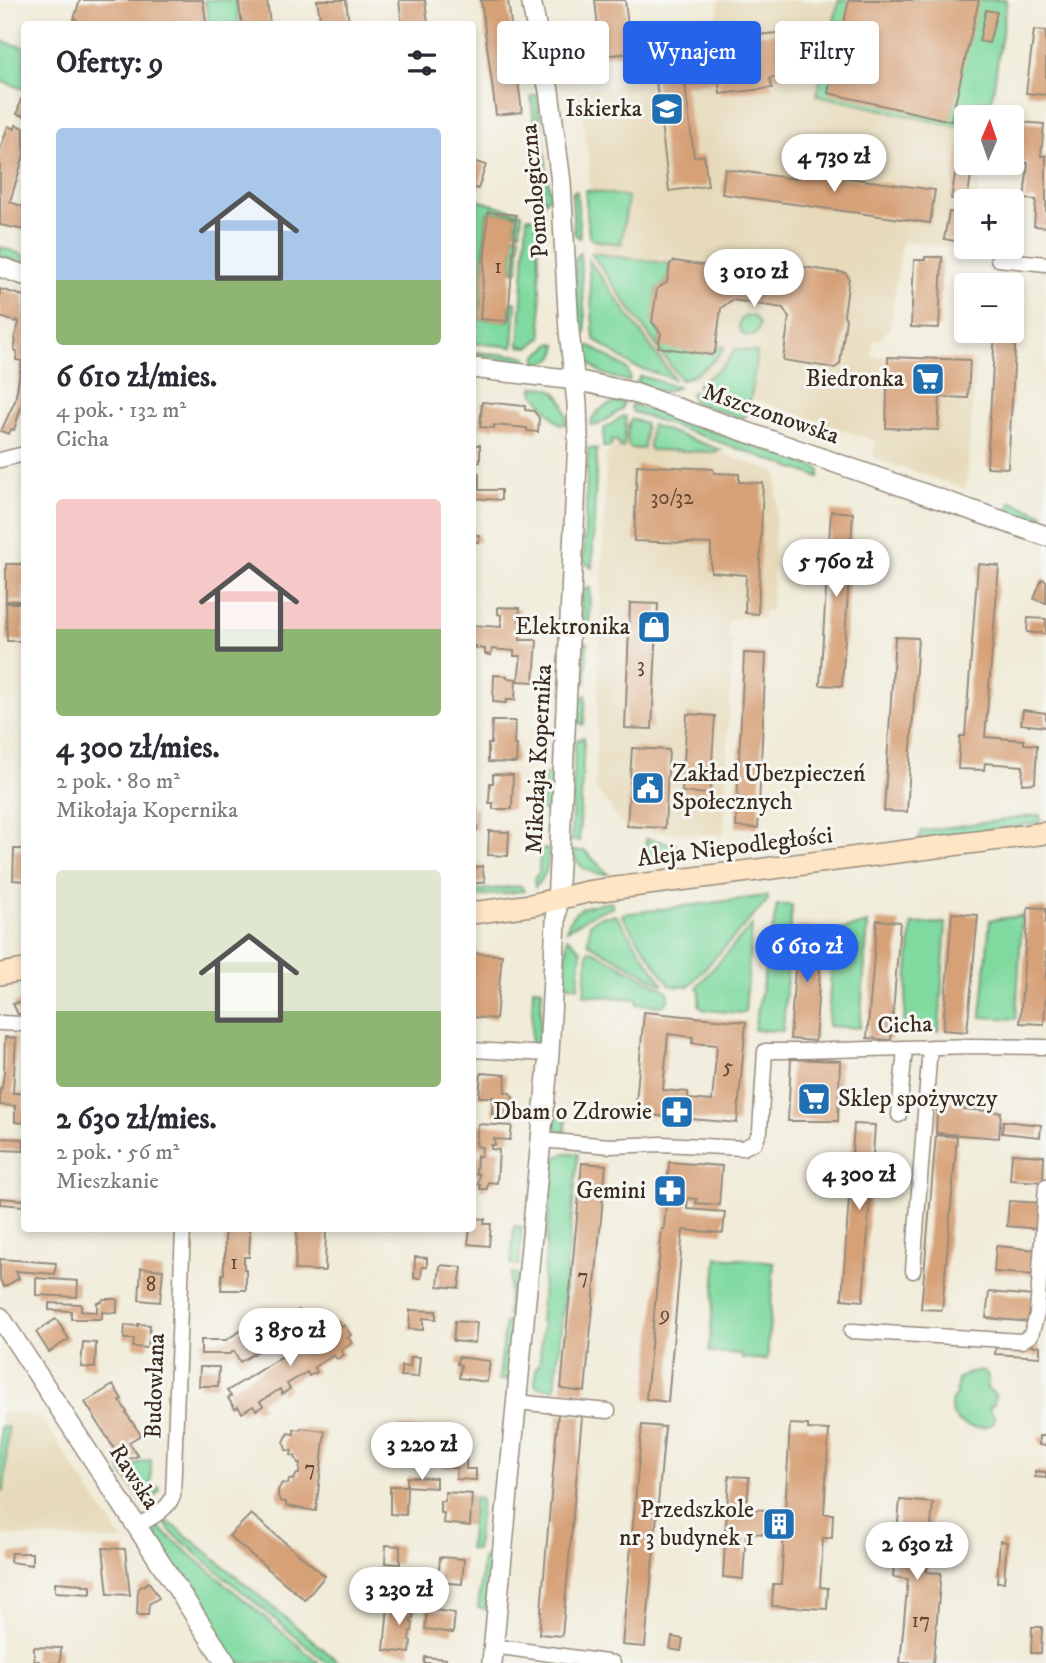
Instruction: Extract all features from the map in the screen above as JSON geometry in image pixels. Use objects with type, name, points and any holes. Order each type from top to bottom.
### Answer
[{"type":"main road","name":"Aleja Niepodległości","points":[[476,912],[531,905],[587,892],[1046,833]]},
{"type":"main road","points":[[0,974],[21,970]]},
{"type":"street","name":"Pomologiczna","points":[[531,0],[557,147],[575,380]]},
{"type":"street","points":[[998,259],[1046,264]]},
{"type":"street","points":[[0,267],[21,274]]},
{"type":"street","name":"Mszczonowska","points":[[476,368],[575,380],[652,398],[1046,536]]},
{"type":"street","name":"Mikołaja Kopernika","points":[[575,380],[578,437],[549,1054],[493,1655],[612,1663]]},
{"type":"street","points":[[0,460],[21,454]]},
{"type":"street","points":[[0,965],[0,974]]},
{"type":"street","points":[[0,1023],[21,1024]]},
{"type":"street","points":[[913,1271],[930,1047]]},
{"type":"street","name":"Cicha","points":[[541,1140],[610,1146],[662,1144],[743,1148],[755,1142],[760,1131],[765,1051],[1046,1047]]},
{"type":"street","points":[[899,1115],[905,1048]]},
{"type":"street","points":[[476,1050],[549,1054]]},
{"type":"street","points":[[851,1331],[1022,1341],[1031,1335],[1037,1314],[1046,1186]]},
{"type":"street","name":"Budowlana","points":[[137,1526],[163,1509],[173,1496],[183,1232]]},
{"type":"street","name":"Rawska","points":[[0,1318],[226,1663]]},
{"type":"street","points":[[516,1402],[608,1412]]},
{"type":"shaded area","points":[[720,0],[839,0],[834,21],[775,21],[775,84],[820,84],[818,95],[954,126],[954,175],[980,175],[979,189],[954,189],[954,249],[902,241],[890,329],[879,340],[874,339],[872,356],[976,361],[966,489],[873,458],[875,441],[617,356],[600,335],[589,163],[579,90],[625,84],[761,84],[761,21],[716,21]]},
{"type":"shaded area","points":[[638,423],[778,473],[771,611],[763,611],[763,618],[738,617],[738,620],[728,620],[728,639],[732,640],[724,835],[627,831],[595,788],[606,455]]},
{"type":"shaded area","points":[[0,1413],[40,1416],[123,1541],[0,1535]]},
{"type":"green space","points":[[205,0],[236,0],[239,21],[209,21]]},
{"type":"green space","points":[[839,0],[1007,0],[991,105],[954,105],[954,126],[817,95],[820,84],[879,84],[879,21],[834,21]]},
{"type":"green space","points":[[0,41],[21,46],[21,88],[0,81]]},
{"type":"green space","points":[[537,95],[550,196],[544,202],[531,96]]},
{"type":"green space","points":[[585,190],[628,197],[621,244],[589,237]]},
{"type":"green space","points":[[574,191],[577,191],[580,238],[574,231]]},
{"type":"green space","points":[[477,200],[522,213],[520,231],[515,231],[516,214],[487,212],[479,319],[509,321],[511,302],[516,302],[513,347],[476,343]]},
{"type":"green space","points":[[527,217],[537,218],[542,337],[530,347],[519,346]]},
{"type":"green space","points":[[514,235],[520,235],[518,271],[512,271]]},
{"type":"green space","points":[[0,247],[21,254],[21,263],[0,256]]},
{"type":"green space","points":[[580,253],[586,333],[579,335],[575,259]]},
{"type":"green space","points":[[591,253],[670,264],[667,282],[657,289],[653,322],[661,333],[658,347],[724,347],[721,352],[706,367],[681,380]]},
{"type":"green space","points":[[588,259],[674,379],[633,366],[594,339]]},
{"type":"green space","points":[[749,316],[756,319],[759,326],[756,333],[749,336],[742,333],[739,326],[742,319]]},
{"type":"green space","points":[[552,343],[557,344],[554,356],[549,361],[536,363],[537,356]]},
{"type":"green space","points":[[580,346],[591,346],[627,369],[629,381],[612,377],[593,367]]},
{"type":"green space","points":[[735,349],[757,352],[748,403],[697,385],[724,365]]},
{"type":"green space","points":[[476,352],[524,356],[527,362],[490,358]]},
{"type":"green space","points":[[641,376],[678,387],[664,392],[636,383]]},
{"type":"green space","points":[[533,387],[548,388],[558,395],[565,409],[567,424],[556,421],[533,392]]},
{"type":"green space","points":[[692,392],[749,412],[740,418],[694,402]]},
{"type":"green space","points":[[618,402],[624,403],[622,409],[598,425],[590,425],[600,409]]},
{"type":"green space","points":[[631,404],[818,468],[819,477],[633,412]]},
{"type":"green space","points":[[623,416],[626,417],[624,447],[620,448],[617,441],[612,440],[611,447],[603,447],[604,429]]},
{"type":"green space","points":[[632,419],[645,424],[644,447],[641,449],[630,448],[629,445],[628,429]]},
{"type":"green space","points":[[651,425],[721,450],[651,450]]},
{"type":"green space","points":[[588,448],[597,449],[592,568],[584,561]]},
{"type":"green space","points":[[1011,502],[1043,514],[1035,520],[1008,510]]},
{"type":"green space","points":[[590,588],[589,631],[584,632],[581,629],[582,591]]},
{"type":"green space","points":[[582,641],[587,643],[586,683],[583,685],[578,681]]},
{"type":"green space","points":[[586,695],[582,725],[576,719],[578,700]]},
{"type":"green space","points":[[584,737],[579,841],[571,841],[575,743]]},
{"type":"green space","points":[[544,775],[552,775],[550,812],[542,811]]},
{"type":"green space","points":[[1040,815],[1040,823],[919,839],[921,831]]},
{"type":"green space","points":[[646,839],[676,844],[673,858],[645,861]]},
{"type":"green space","points":[[548,849],[546,870],[535,887],[534,879],[539,872],[540,852]]},
{"type":"green space","points":[[572,851],[585,851],[608,874],[585,869],[577,862]]},
{"type":"green space","points":[[521,886],[524,891],[476,897],[476,891]]},
{"type":"green space","points":[[766,896],[768,900],[688,987],[669,984],[622,916],[623,914]]},
{"type":"green space","points":[[612,902],[612,908],[597,912],[567,930],[577,911]]},
{"type":"green space","points":[[777,905],[792,905],[783,1031],[754,1030]]},
{"type":"green space","points":[[616,915],[664,985],[588,943],[590,923],[599,917]]},
{"type":"green space","points":[[1022,916],[1016,1019],[981,1017],[990,920]]},
{"type":"green space","points":[[868,923],[860,1028],[828,1026],[833,932]]},
{"type":"green space","points":[[946,923],[939,1031],[903,1033],[912,924]]},
{"type":"green space","points":[[752,925],[745,1012],[701,1008],[698,985]]},
{"type":"green space","points":[[567,938],[581,950],[578,987],[565,984]]},
{"type":"green space","points":[[589,950],[666,990],[669,994],[668,1001],[662,1006],[637,1004],[637,999],[584,995]]},
{"type":"green space","points":[[533,988],[542,989],[539,1040],[536,1045],[531,1046]]},
{"type":"green space","points":[[567,1113],[565,1134],[557,1129],[555,1120],[558,1115]]},
{"type":"green space","points":[[565,1153],[578,1154],[555,1389],[538,1387],[535,1384],[543,1324],[540,1322],[553,1163]]},
{"type":"green space","points":[[514,1226],[522,1227],[519,1265],[511,1265]]},
{"type":"green space","points":[[717,1257],[774,1262],[767,1360],[742,1358],[741,1354],[709,1352]]},
{"type":"green space","points":[[511,1273],[517,1273],[515,1315],[507,1315]]},
{"type":"green space","points":[[505,1323],[513,1323],[508,1380],[499,1380]]},
{"type":"green space","points":[[981,1371],[988,1376],[986,1387],[995,1395],[994,1404],[989,1408],[994,1416],[994,1423],[981,1427],[967,1426],[955,1418],[952,1400],[956,1395],[958,1378]]},
{"type":"green space","points":[[0,1427],[8,1428],[4,1491],[0,1491]]},
{"type":"green space","points":[[151,1459],[151,1484],[160,1490],[154,1498],[145,1501],[120,1469]]},
{"type":"green space","points":[[474,1497],[481,1498],[476,1550],[469,1549]]},
{"type":"green space","points":[[163,1520],[192,1540],[340,1663],[327,1663],[170,1531]]},
{"type":"green space","points":[[158,1526],[319,1663],[235,1663],[156,1539]]},
{"type":"green space","points":[[483,1558],[490,1559],[486,1609],[478,1608]]},
{"type":"building","points":[[80,0],[203,0],[206,21],[76,21],[74,19]]},
{"type":"building","points":[[238,0],[267,0],[270,21],[242,21]]},
{"type":"building","points":[[317,0],[346,0],[349,21],[320,21]]},
{"type":"building","points":[[399,0],[425,0],[428,21],[402,21]]},
{"type":"building","points":[[481,0],[508,0],[511,21],[497,21],[497,84],[518,84],[522,112],[496,115]]},
{"type":"building","points":[[595,0],[625,0],[627,21],[623,21],[623,54],[609,55],[609,21],[597,21]]},
{"type":"building","points":[[849,0],[979,0],[951,121],[828,93],[830,84],[879,84],[879,21],[844,21]]},
{"type":"building","points":[[986,10],[997,12],[989,43],[979,41]]},
{"type":"building","points":[[1034,30],[1046,31],[1046,95],[1026,93]]},
{"type":"building","points":[[775,33],[775,77],[770,78],[772,88],[720,94],[719,84],[761,84],[761,35]]},
{"type":"building","points":[[656,84],[696,84],[685,85],[694,157],[704,155],[708,186],[669,191]]},
{"type":"building","points":[[21,99],[21,115],[17,114]]},
{"type":"building","points":[[1024,122],[1044,124],[1041,156],[1046,156],[1046,227],[1034,226],[1036,200],[1024,199],[1028,163],[1024,163]]},
{"type":"building","points":[[16,125],[21,127],[21,165],[10,202],[21,206],[21,229],[0,225],[0,150],[8,126],[15,129]]},
{"type":"building","points":[[476,162],[486,165],[478,189],[476,188]]},
{"type":"building","points":[[725,169],[796,179],[797,171],[935,190],[930,223],[722,194]]},
{"type":"building","points":[[955,175],[971,175],[969,189],[954,189],[954,199],[951,199]]},
{"type":"building","points":[[488,212],[516,215],[508,321],[480,319]]},
{"type":"building","points":[[949,212],[954,213],[954,241],[944,239]]},
{"type":"building","points":[[925,257],[942,257],[939,328],[911,327],[914,260],[925,260]]},
{"type":"building","points":[[674,261],[798,279],[799,270],[803,267],[845,273],[849,278],[840,364],[835,368],[783,360],[789,318],[783,308],[732,300],[721,308],[715,352],[711,355],[658,347],[661,333],[652,322],[657,289],[667,282],[670,264]]},
{"type":"building","points":[[0,289],[21,295],[21,361],[16,360],[17,351],[14,350],[19,323],[17,320],[16,322],[0,317]]},
{"type":"building","points":[[994,343],[1015,343],[1008,468],[987,467]]},
{"type":"building","name":"Biedronka","points":[[888,357],[970,360],[968,398],[940,397],[938,430],[886,428]]},
{"type":"building","points":[[21,367],[21,408],[14,430],[11,429],[9,434],[1,431],[15,401]]},
{"type":"building","points":[[482,402],[525,406],[525,410],[534,411],[539,418],[538,432],[527,431],[527,428],[494,425],[494,428],[480,427]]},
{"type":"building","points":[[476,445],[480,445],[480,462],[476,462]]},
{"type":"building","points":[[637,465],[713,469],[714,473],[739,474],[739,482],[763,483],[758,614],[745,613],[746,575],[711,572],[711,544],[634,541]]},
{"type":"building","points":[[476,473],[479,473],[479,490],[501,490],[501,500],[476,498]]},
{"type":"building","points":[[831,511],[853,513],[842,686],[820,685]]},
{"type":"building","points":[[6,564],[21,564],[21,601],[6,601]]},
{"type":"building","points":[[978,564],[999,566],[985,737],[1024,740],[1024,744],[1037,745],[1035,783],[1022,784],[1023,766],[985,763],[984,770],[958,769],[960,736],[965,736]]},
{"type":"building","points":[[1042,579],[1046,581],[1046,603],[1034,599]]},
{"type":"building","points":[[6,603],[21,603],[21,641],[7,641]]},
{"type":"building","points":[[630,603],[658,604],[652,729],[625,728]]},
{"type":"building","points":[[498,607],[520,608],[520,640],[537,640],[534,682],[518,681],[521,656],[514,656],[514,651],[492,649],[491,655],[485,654],[485,649],[476,648],[476,625],[501,627],[501,615],[498,614]]},
{"type":"building","points":[[1028,618],[1046,619],[1046,634],[1027,632]]},
{"type":"building","points":[[895,637],[918,638],[907,812],[884,811]]},
{"type":"building","points":[[744,653],[766,654],[758,828],[736,827]]},
{"type":"building","points":[[494,675],[516,679],[515,700],[506,700],[506,703],[493,702]]},
{"type":"building","points":[[1023,710],[1046,713],[1046,727],[1021,724]]},
{"type":"building","points":[[687,714],[715,716],[710,794],[682,792]]},
{"type":"building","points":[[492,721],[515,721],[516,763],[488,762]]},
{"type":"building","name":"Zakład Ubezpieczeń Społecznych","points":[[632,748],[669,750],[665,828],[627,826]]},
{"type":"building","points":[[493,774],[513,775],[512,809],[493,809],[493,803],[489,803]]},
{"type":"building","points":[[489,831],[509,832],[508,856],[488,855]]},
{"type":"building","points":[[14,849],[21,849],[21,881],[13,880]]},
{"type":"building","points":[[482,866],[485,882],[476,883],[476,867]]},
{"type":"building","points":[[1028,907],[1046,908],[1044,1024],[1020,1023]]},
{"type":"building","points":[[952,913],[978,915],[967,1032],[943,1030]]},
{"type":"building","points":[[877,920],[900,922],[891,1040],[867,1038]]},
{"type":"building","points":[[798,927],[823,928],[815,1041],[790,1039]]},
{"type":"building","points":[[476,953],[502,955],[496,1019],[476,1017]]},
{"type":"building","points":[[21,1002],[21,1014],[18,1014],[13,1004]]},
{"type":"building","points":[[644,1012],[746,1022],[737,1123],[635,1114]],"holes":[[[668,1034],[693,1037],[692,1043],[717,1045],[712,1101],[688,1099],[688,1092],[663,1090]]]},
{"type":"building","points":[[5,1037],[16,1038],[13,1093],[21,1093],[21,1123],[15,1122],[15,1106],[0,1105],[0,1088],[4,1073]]},
{"type":"building","name":"Sklep spożywczy","points":[[791,1059],[840,1061],[838,1121],[788,1121]]},
{"type":"building","points":[[481,1073],[506,1075],[505,1092],[513,1097],[512,1115],[492,1114],[493,1097],[479,1097]]},
{"type":"building","points":[[938,1099],[964,1102],[963,1109],[1001,1112],[999,1138],[936,1133]]},
{"type":"building","points":[[1003,1121],[1041,1125],[1040,1137],[1002,1133]]},
{"type":"building","points":[[478,1124],[512,1126],[510,1140],[494,1139],[495,1145],[491,1145],[491,1149],[499,1150],[497,1183],[488,1182],[487,1189],[480,1189],[479,1174],[476,1174],[477,1156],[481,1156],[482,1147],[476,1146]]},
{"type":"building","points":[[854,1124],[875,1125],[863,1301],[842,1299]]},
{"type":"building","points":[[936,1135],[957,1137],[942,1310],[921,1309]]},
{"type":"building","points":[[0,1138],[21,1139],[21,1151],[0,1150]]},
{"type":"building","points":[[1012,1154],[1044,1156],[1043,1182],[1010,1180]]},
{"type":"building","points":[[669,1162],[722,1166],[719,1205],[696,1203],[697,1199],[688,1198],[687,1209],[725,1212],[723,1233],[683,1230],[668,1402],[646,1399]]},
{"type":"building","points":[[582,1163],[606,1165],[585,1392],[561,1389]]},
{"type":"building","points":[[0,1198],[21,1200],[21,1206],[0,1204]]},
{"type":"building","points":[[1009,1201],[1041,1203],[1039,1229],[1007,1226]]},
{"type":"building","points":[[476,1218],[485,1219],[484,1224],[491,1224],[489,1246],[468,1244],[470,1232],[476,1232]]},
{"type":"building","points":[[225,1232],[250,1232],[249,1257],[244,1257],[246,1290],[221,1290]]},
{"type":"building","points":[[297,1232],[326,1232],[325,1271],[295,1270]]},
{"type":"building","points":[[996,1246],[1038,1250],[1035,1275],[994,1272]]},
{"type":"building","points":[[415,1257],[427,1258],[427,1267],[422,1267],[421,1278],[414,1278]]},
{"type":"building","points":[[0,1259],[56,1263],[55,1274],[16,1271],[19,1278],[4,1287],[0,1280]]},
{"type":"building","points":[[440,1265],[462,1267],[459,1288],[438,1286]]},
{"type":"building","points":[[141,1268],[163,1270],[160,1302],[139,1300]]},
{"type":"building","points":[[36,1278],[78,1281],[77,1297],[36,1295]]},
{"type":"building","points":[[989,1292],[1034,1296],[1032,1322],[986,1318]]},
{"type":"building","points":[[103,1299],[117,1299],[117,1313],[102,1312],[102,1319],[71,1319],[71,1311],[49,1310],[49,1303],[81,1304],[81,1311],[97,1312],[97,1302],[102,1302]]},
{"type":"building","points":[[299,1310],[306,1321],[240,1362],[234,1351],[229,1354],[201,1354],[201,1340],[226,1340],[265,1315],[272,1326]]},
{"type":"building","points":[[410,1310],[436,1311],[436,1319],[423,1318],[423,1330],[409,1329]]},
{"type":"building","points":[[56,1319],[69,1339],[49,1352],[36,1332]]},
{"type":"building","points":[[338,1321],[351,1335],[348,1337],[352,1343],[341,1350],[344,1355],[337,1359],[334,1355],[314,1367],[317,1372],[309,1376],[307,1372],[287,1384],[290,1389],[282,1394],[280,1389],[260,1402],[263,1406],[256,1410],[253,1406],[242,1413],[238,1407],[235,1409],[227,1391]]},
{"type":"building","points":[[455,1321],[477,1323],[475,1343],[453,1341]]},
{"type":"building","points":[[125,1325],[150,1325],[148,1348],[133,1347],[134,1339],[124,1339]]},
{"type":"building","points":[[83,1342],[96,1343],[95,1368],[81,1367]]},
{"type":"building","points":[[996,1344],[1040,1346],[1040,1357],[995,1354]]},
{"type":"building","points":[[411,1357],[420,1357],[418,1377],[401,1376],[401,1366],[410,1367]]},
{"type":"building","points":[[458,1357],[490,1361],[487,1382],[459,1378],[461,1365],[457,1364]]},
{"type":"building","points":[[200,1367],[219,1367],[218,1386],[199,1386]]},
{"type":"building","points":[[113,1385],[122,1399],[120,1401],[126,1413],[141,1435],[129,1442],[138,1456],[122,1461],[85,1402]]},
{"type":"building","points":[[558,1413],[582,1416],[562,1636],[539,1634]]},
{"type":"building","name":"Przedszkole nr 3 budynek 1","points":[[790,1424],[808,1425],[808,1429],[829,1430],[824,1514],[833,1514],[832,1538],[823,1538],[820,1587],[828,1588],[827,1609],[772,1606],[773,1584],[781,1584],[784,1535],[746,1533],[743,1579],[723,1577],[729,1476],[749,1477],[747,1509],[785,1511]]},
{"type":"building","points":[[642,1425],[665,1427],[645,1647],[622,1645]]},
{"type":"building","points":[[398,1427],[443,1430],[443,1441],[397,1438]]},
{"type":"building","points":[[294,1429],[325,1431],[316,1511],[286,1506],[286,1502],[280,1501],[278,1496],[282,1483],[288,1484],[289,1479],[293,1480],[299,1474],[300,1463],[291,1455],[292,1451],[286,1450],[284,1442],[288,1433],[294,1434]]},
{"type":"building","points":[[1039,1436],[1046,1436],[1046,1446],[1039,1445]]},
{"type":"building","points":[[449,1441],[467,1442],[466,1469],[476,1469],[476,1480],[456,1479],[457,1468],[442,1467],[442,1451],[449,1451]]},
{"type":"building","points":[[1035,1471],[1046,1472],[1046,1478],[1035,1477]]},
{"type":"building","points":[[407,1477],[436,1478],[436,1488],[407,1486]]},
{"type":"building","points":[[390,1486],[407,1486],[406,1515],[390,1514]]},
{"type":"building","points":[[445,1492],[472,1494],[470,1526],[443,1523],[444,1513],[440,1513],[440,1501],[445,1501]]},
{"type":"building","points":[[900,1500],[933,1503],[927,1572],[941,1573],[933,1663],[900,1663],[908,1579],[893,1577]]},
{"type":"building","points":[[251,1514],[325,1576],[305,1600],[229,1536]]},
{"type":"building","points":[[1000,1541],[1007,1542],[1004,1582],[997,1582]]},
{"type":"building","points":[[386,1545],[400,1546],[400,1564],[385,1563]]},
{"type":"building","points":[[103,1548],[125,1549],[130,1595],[108,1594]]},
{"type":"building","points":[[11,1553],[32,1553],[32,1565],[10,1562]]},
{"type":"building","points":[[440,1557],[464,1559],[462,1584],[438,1582]]},
{"type":"building","points":[[55,1582],[91,1586],[91,1594],[55,1592]]},
{"type":"building","points":[[149,1582],[159,1598],[149,1604],[148,1615],[137,1615],[138,1589]]},
{"type":"building","points":[[397,1599],[410,1600],[409,1608],[414,1609],[410,1653],[384,1650],[388,1606],[397,1607]]},
{"type":"building","points":[[427,1609],[455,1613],[453,1633],[425,1629]]},
{"type":"building","points":[[1032,1627],[1042,1627],[1041,1653],[1031,1653]]},
{"type":"building","points":[[672,1637],[683,1639],[681,1651],[670,1649]]},
{"type":"building","points":[[34,1647],[61,1648],[60,1663],[34,1661]]},
{"type":"building","points":[[425,1657],[446,1659],[446,1663],[424,1663]]},
{"type":"place","name":"Iskierka","points":[[667,109]]},
{"type":"place","name":"Biedronka","points":[[928,379]]},
{"type":"place","name":"Elektronika","points":[[654,627]]},
{"type":"place","name":"Zakład Ubezpieczeń Społecznych","points":[[648,788]]},
{"type":"place","name":"Sklep spożywczy","points":[[814,1099]]},
{"type":"place","name":"Dbam o Zdrowie","points":[[677,1112]]},
{"type":"place","name":"Gemini","points":[[670,1191]]},
{"type":"place","name":"Przedszkole nr 3 budynek 1","points":[[779,1524]]}]
